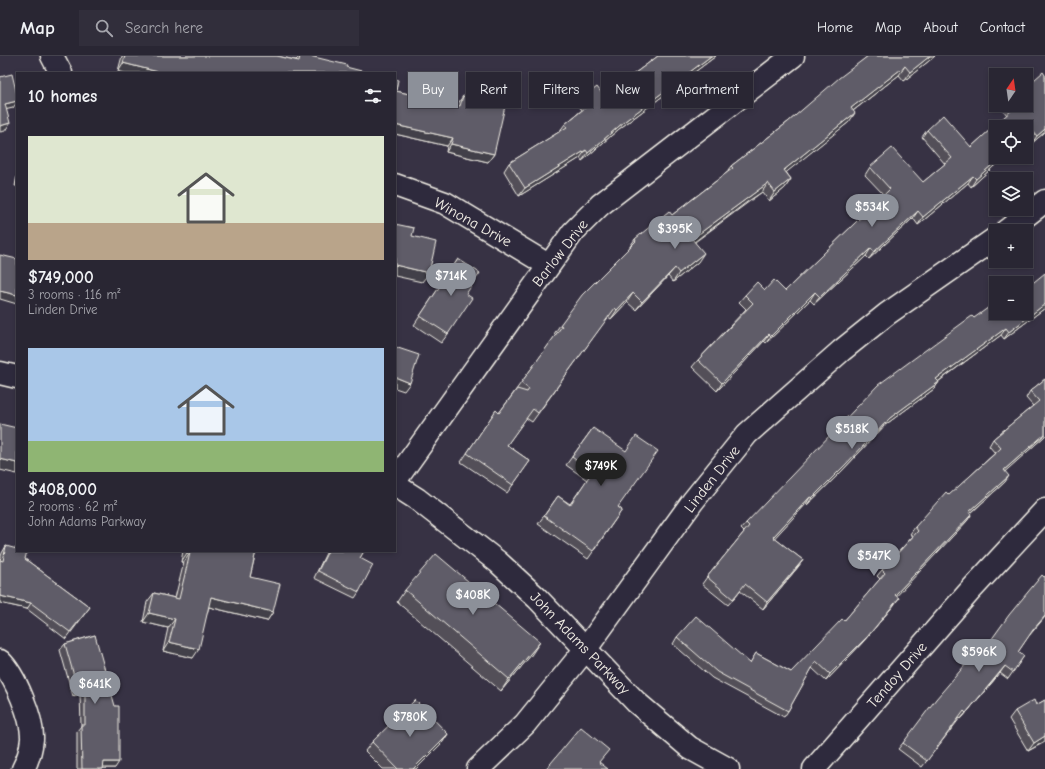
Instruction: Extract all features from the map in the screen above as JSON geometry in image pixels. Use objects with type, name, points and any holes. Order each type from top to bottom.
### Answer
[{"type":"street","points":[[52,56],[60,72]]},
{"type":"street","name":"Barlow Drive","points":[[396,481],[548,265],[573,232],[600,205],[793,56]]},
{"type":"street","name":"Winona Drive","points":[[396,185],[445,203],[548,265]]},
{"type":"street","points":[[1015,224],[1045,201]]},
{"type":"street","name":"Linden Drive","points":[[478,769],[524,724],[585,650],[693,501],[747,434],[835,356],[887,314],[989,243]]},
{"type":"street","points":[[0,373],[16,377]]},
{"type":"street","name":"John Adams Parkway","points":[[396,486],[417,499],[498,562],[537,598],[636,702],[690,748],[728,769]]},
{"type":"street","name":"Tendoy Drive","points":[[814,769],[970,591],[1045,510]]},
{"type":"street","points":[[0,661],[17,687],[30,721],[32,739],[27,762],[23,769]]},
{"type":"building","points":[[125,56],[277,56],[299,61],[300,56],[310,56],[347,65],[346,67],[365,72],[158,72],[123,63]]},
{"type":"building","points":[[658,56],[711,56],[690,72],[662,72],[662,93],[654,99],[654,72],[636,72]]},
{"type":"building","points":[[868,56],[930,56],[910,72],[905,66],[851,108],[855,113],[784,170],[791,179],[775,192],[768,183],[692,239],[704,253],[679,273],[675,268],[642,302],[633,293],[617,310],[615,308],[538,413],[533,409],[507,445],[530,461],[513,485],[467,453],[496,410],[499,413],[517,389],[527,392],[529,389],[521,383],[562,326],[560,325],[582,295],[636,241],[635,239],[669,211],[672,215],[733,168],[731,166],[788,122],[839,78]]},
{"type":"building","points":[[1043,72],[1045,75],[1045,129],[1037,136],[1033,131],[1033,120],[1001,120],[1010,112],[1033,112],[1033,81]]},
{"type":"building","points":[[12,74],[16,91],[16,101],[5,104],[10,123],[0,126],[0,77]]},
{"type":"building","points":[[396,79],[398,80],[396,91]]},
{"type":"building","points":[[597,87],[601,92],[601,108],[642,108],[588,153],[586,150],[525,188],[509,163],[567,127],[565,124],[585,108],[593,108],[593,90]]},
{"type":"building","points":[[396,91],[408,94],[408,108],[458,108],[463,96],[466,97],[466,108],[505,108],[494,154],[451,144],[453,138],[396,125]]},
{"type":"building","points":[[943,115],[971,147],[989,131],[989,164],[993,164],[976,179],[973,176],[923,217],[918,211],[874,252],[871,248],[820,297],[815,292],[771,336],[769,334],[722,383],[698,360],[753,303],[745,295],[757,282],[765,290],[774,280],[785,291],[890,189],[870,167],[892,148],[923,182],[952,158],[927,130]]},
{"type":"building","points":[[396,224],[414,228],[412,236],[436,242],[429,273],[396,265]]},
{"type":"building","points":[[0,255],[16,259],[16,295],[0,291]]},
{"type":"building","points":[[458,259],[480,273],[466,294],[472,298],[448,334],[420,316]]},
{"type":"building","points":[[1045,273],[1045,304],[1033,313],[1033,283]]},
{"type":"building","points":[[989,307],[989,320],[1024,320],[1009,332],[1006,328],[936,379],[939,382],[890,418],[812,498],[810,497],[773,537],[803,560],[767,602],[745,584],[733,599],[707,577],[749,526],[746,523],[878,385],[972,316],[974,318]]},
{"type":"building","points":[[396,347],[419,355],[410,383],[396,377]]},
{"type":"building","points":[[1045,379],[1045,434],[1004,470],[1009,476],[969,512],[971,515],[895,595],[899,598],[868,636],[830,674],[816,661],[788,711],[717,672],[677,637],[696,616],[750,663],[756,653],[791,672],[842,619],[844,621],[885,573],[882,570],[918,531],[915,527],[946,492],[949,495],[1001,448],[993,439],[1039,401],[1030,391]]},
{"type":"building","points":[[0,424],[16,428],[16,463],[0,459]]},
{"type":"building","points":[[593,428],[626,451],[636,436],[658,451],[618,507],[622,510],[593,551],[544,516],[558,496],[570,505],[592,472],[572,457]]},
{"type":"building","points":[[6,546],[16,549],[16,552],[27,552],[25,559],[90,607],[70,632],[31,603],[0,596],[0,560],[3,561]]},
{"type":"building","points":[[256,552],[250,577],[280,584],[273,612],[211,597],[199,649],[169,642],[175,619],[149,613],[154,593],[179,599],[190,553],[187,553]]},
{"type":"building","points":[[328,552],[363,552],[360,558],[373,565],[359,592],[318,571]]},
{"type":"building","points":[[436,554],[540,642],[509,679],[405,590]]},
{"type":"building","points":[[1042,575],[1044,577],[1045,576],[1045,616],[1033,630],[1018,652],[1024,656],[1013,672],[1005,666],[966,713],[964,711],[927,761],[903,743],[936,699],[972,657],[976,661],[1009,615]]},
{"type":"building","points":[[95,635],[115,706],[119,706],[119,762],[104,762],[103,769],[82,769],[81,725],[85,725],[85,688],[78,690],[65,644]]},
{"type":"building","points":[[415,700],[448,734],[413,769],[398,769],[372,742]]},
{"type":"building","points":[[1034,700],[1036,705],[1045,700],[1045,736],[1034,743],[1015,711]]},
{"type":"building","points":[[581,727],[609,750],[599,762],[608,769],[546,769]]}]
